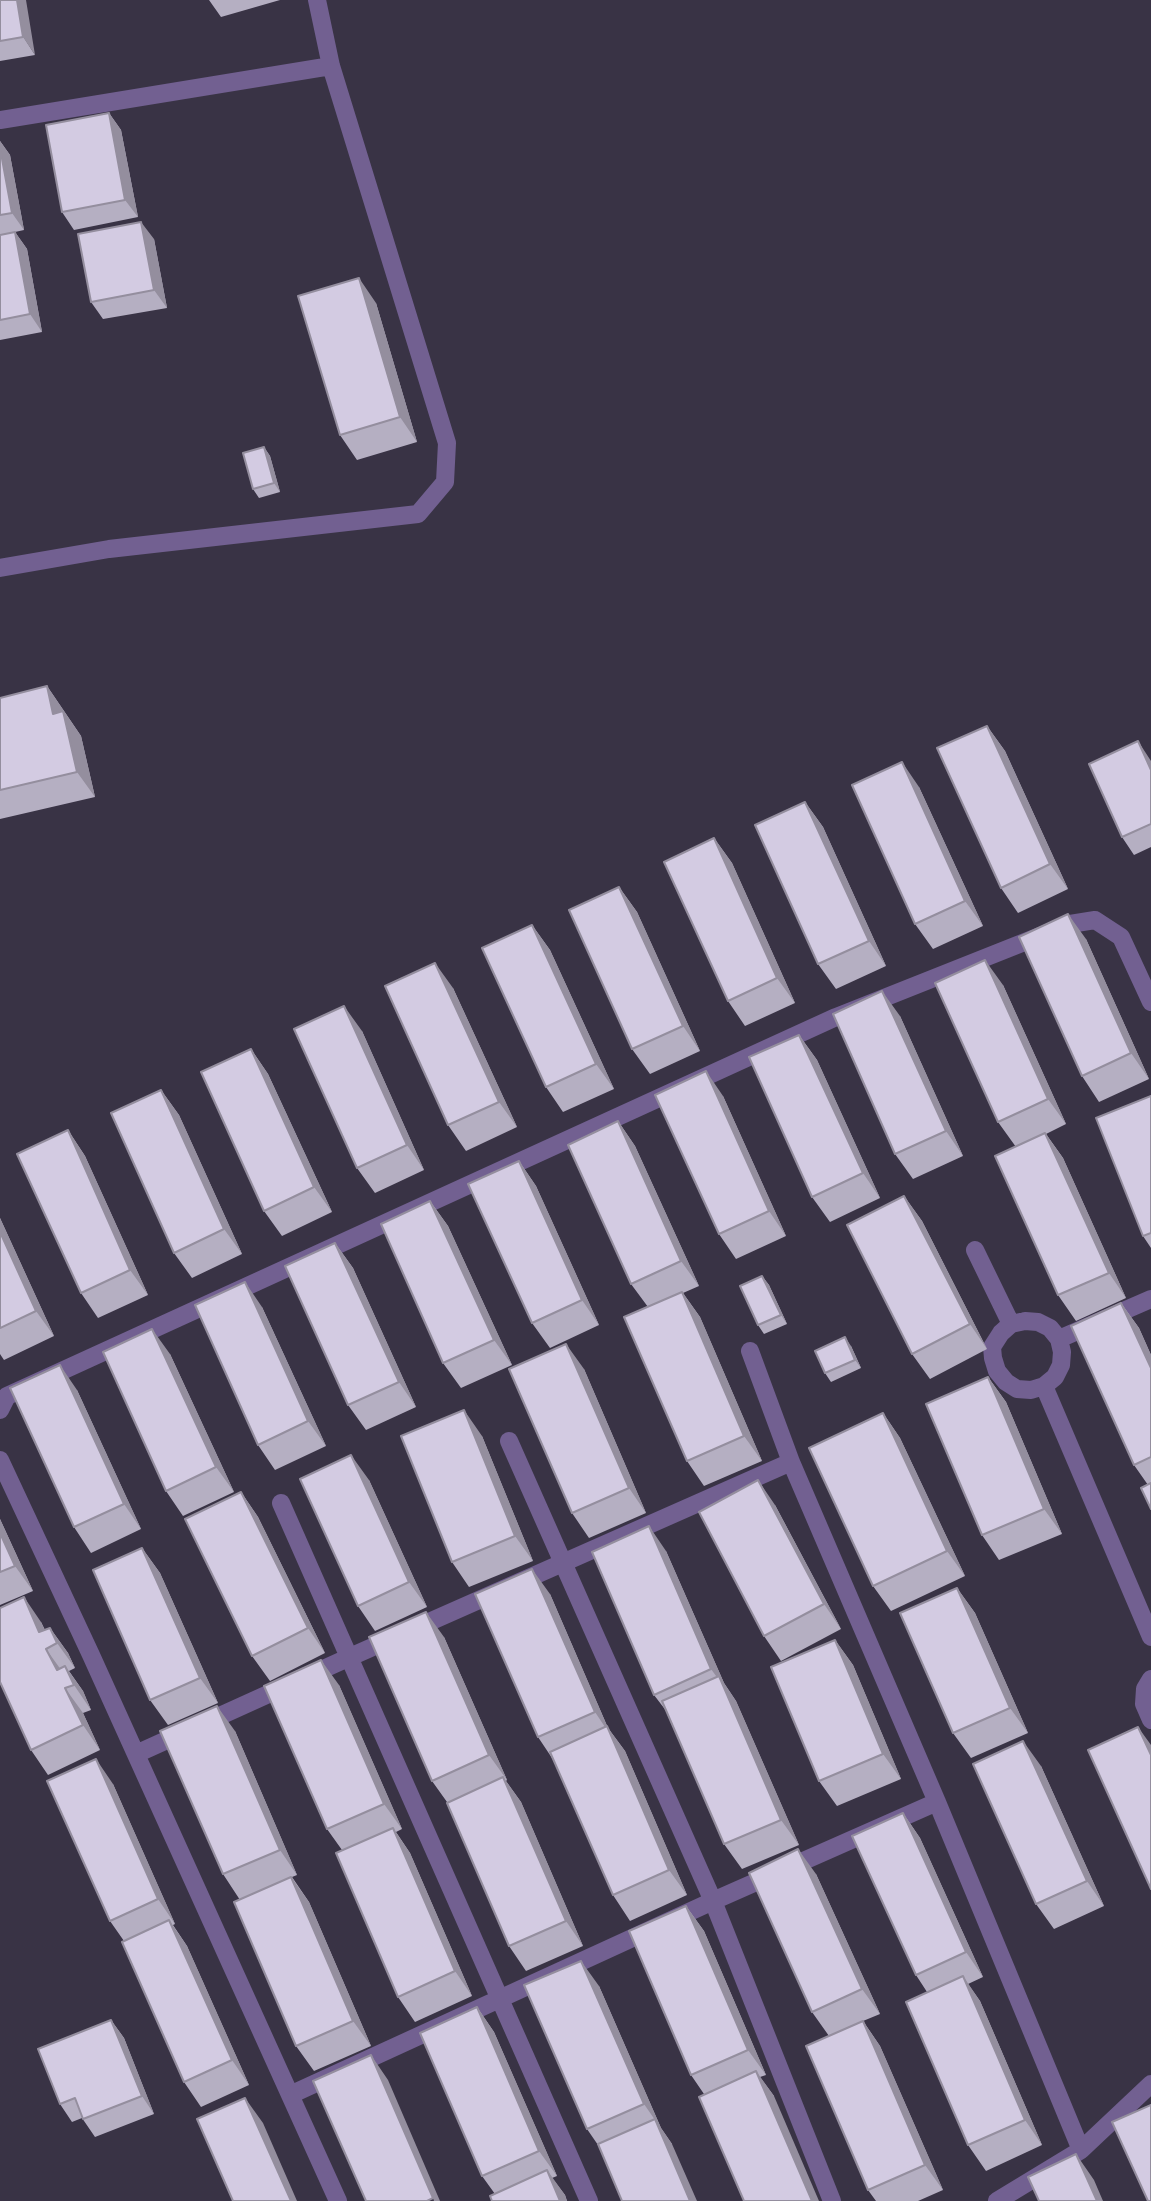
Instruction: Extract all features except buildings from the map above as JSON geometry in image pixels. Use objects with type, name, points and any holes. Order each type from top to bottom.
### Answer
[{"type":"street","points":[[0,568],[109,549],[418,514],[444,482],[447,443],[331,66],[317,0]]},
{"type":"street","points":[[0,120],[331,66]]},
{"type":"street","points":[[0,1410],[7,1396],[836,1017],[1070,923],[1095,920],[1121,937],[1151,1002]]},
{"type":"street","points":[[975,1250],[1012,1324]]},
{"type":"street","points":[[1059,1339],[1151,1299]]},
{"type":"street","points":[[1038,1322],[1050,1328],[1059,1339],[1061,1366],[1055,1377],[1044,1386],[1031,1390],[1017,1389],[1006,1382],[997,1371],[992,1347],[1000,1333],[1012,1324],[1038,1322]]},
{"type":"street","points":[[750,1351],[792,1462],[1081,2150]]},
{"type":"street","points":[[1044,1386],[1151,1637]]},
{"type":"street","points":[[509,1441],[713,1900],[832,2201]]},
{"type":"street","points":[[0,1460],[338,2201]]},
{"type":"street","points":[[136,1754],[792,1462]]},
{"type":"street","points":[[281,1503],[589,2201]]},
{"type":"street","points":[[1151,1679],[1145,1689],[1144,1704],[1151,1720]]},
{"type":"street","points":[[290,2095],[713,1900],[937,1802]]},
{"type":"street","points":[[997,2201],[1081,2150],[1151,2084]]}]
